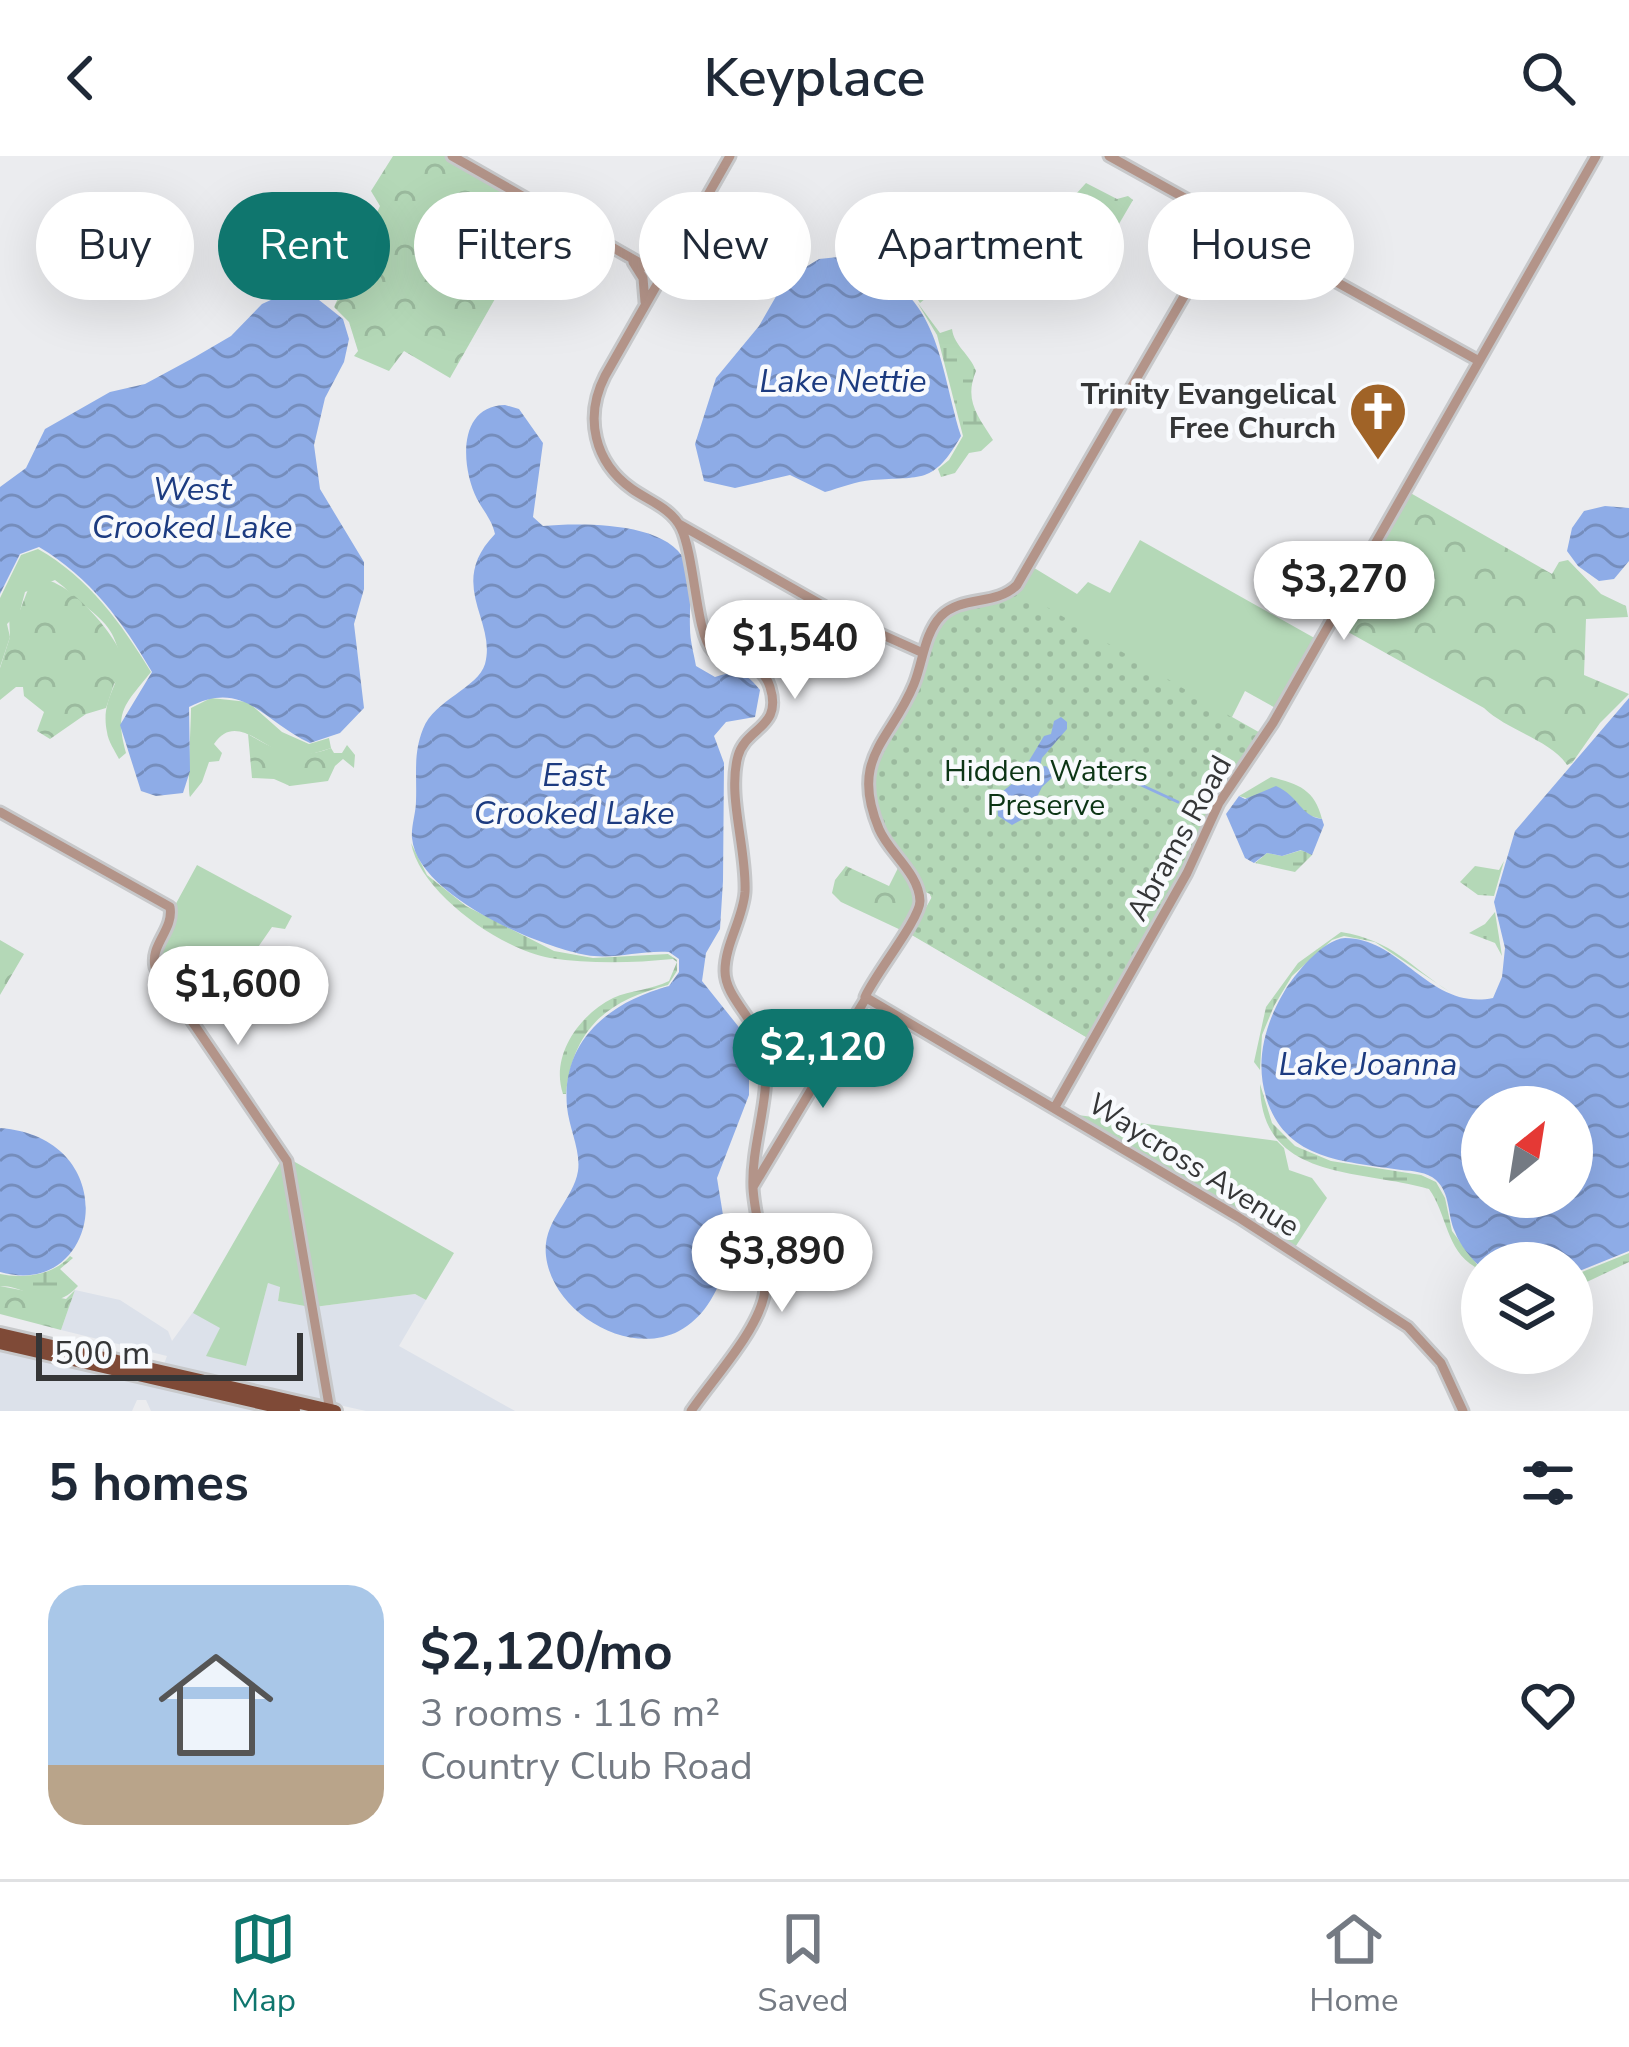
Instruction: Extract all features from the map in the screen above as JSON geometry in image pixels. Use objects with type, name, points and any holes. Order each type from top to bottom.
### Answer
[{"type":"main road","points":[[0,1334],[294,1411]]},
{"type":"main road","points":[[0,1343],[136,1375],[183,1376],[332,1410]]},
{"type":"street","points":[[452,156],[639,263]]},
{"type":"street","points":[[709,192],[730,156]]},
{"type":"street","points":[[1109,156],[1173,192]]},
{"type":"street","name":"Abrams Road","points":[[1055,1107],[1187,873],[1219,802],[1273,724],[1596,156]]},
{"type":"street","points":[[629,257],[643,278],[644,307]]},
{"type":"street","points":[[1354,292],[1479,361]]},
{"type":"street","points":[[648,300],[600,385],[593,423],[600,451],[613,472],[679,524],[845,618],[923,653]]},
{"type":"street","points":[[753,1186],[919,906],[912,879],[878,826],[870,774],[873,752],[912,690],[938,620],[947,611],[1003,596],[1017,585],[1182,300]]},
{"type":"street","points":[[679,524],[696,581],[705,640],[719,656],[755,667],[767,679],[772,694],[770,717],[743,742],[736,762],[745,891],[725,969],[728,987],[753,1022],[764,1054],[753,1186],[765,1267],[761,1305],[691,1411]]},
{"type":"street","points":[[0,812],[170,907],[170,924],[153,954],[155,967],[287,1161],[332,1410]]},
{"type":"street","name":"Waycross Avenue","points":[[866,997],[1240,1219],[1408,1327],[1445,1369],[1463,1411]]},
{"type":"shaded area","points":[[268,1283],[280,1286],[278,1301],[310,1307],[326,1402],[164,1364],[167,1356],[61,1330],[75,1290],[120,1300],[168,1331],[172,1341],[196,1308],[194,1313],[220,1327],[245,1366]]},
{"type":"shaded area","points":[[415,1294],[426,1300],[399,1346],[515,1411],[366,1411],[330,1403],[314,1307]]},
{"type":"shaded area","points":[[0,1351],[256,1411],[151,1411],[146,1400],[137,1400],[132,1411],[0,1411]]},
{"type":"green space","points":[[393,156],[448,156],[509,192],[414,192],[414,300],[494,300],[450,378],[404,351],[389,371],[354,356],[358,351],[349,322],[334,307],[337,300],[390,300],[390,192],[371,191]]},
{"type":"green space","points":[[1086,183],[1103,192],[1078,192]]},
{"type":"green space","points":[[1124,197],[1133,200],[1124,215]]},
{"type":"green space","points":[[917,302],[940,333],[952,329],[973,365],[972,399],[993,440],[981,451],[969,453],[955,473],[941,477],[938,469],[963,436],[937,335]]},
{"type":"green space","points":[[1407,491],[1552,574],[1559,562],[1568,560],[1601,594],[1626,606],[1628,617],[1586,619],[1584,675],[1629,694],[1600,723],[1572,763],[1567,765],[1551,749],[1484,708],[1332,623]]},
{"type":"green space","name":"Hidden Waters Preserve","points":[[1140,540],[1318,640],[1279,710],[1245,691],[1232,717],[1264,735],[1241,766],[1091,1040],[910,934],[933,901],[911,854],[903,862],[885,834],[872,792],[881,757],[948,613],[997,599],[1031,566],[1077,594],[1088,582],[1110,593]]},
{"type":"green space","points":[[38,549],[102,603],[151,672],[124,709],[121,727],[126,753],[119,759],[106,718],[118,674],[118,649],[103,621],[55,580],[25,592],[20,611],[7,624],[10,637],[0,667],[0,598],[21,555]]},
{"type":"green space","points":[[44,580],[66,589],[89,610],[117,645],[122,662],[122,675],[106,708],[86,714],[50,739],[37,731],[44,712],[24,696],[23,687],[0,700],[9,615],[20,610],[29,587]]},
{"type":"green space","name":"Hidden Waters Preserve","points":[[1020,591],[1263,736],[1205,817],[1186,865],[1090,1039],[911,934],[933,895],[925,892],[877,808],[874,788],[881,752],[918,681],[938,628],[958,609],[1004,600]]},
{"type":"green space","points":[[211,698],[248,702],[282,732],[309,744],[329,738],[331,748],[291,755],[232,731],[214,744],[222,753],[219,761],[209,762],[190,797],[191,708]]},
{"type":"green space","points":[[248,734],[298,754],[331,748],[342,753],[347,745],[355,755],[354,768],[343,759],[328,781],[290,786],[252,778]]},
{"type":"green space","points":[[1271,777],[1304,790],[1322,819],[1239,796]]},
{"type":"green space","points":[[411,843],[427,875],[466,906],[554,951],[593,958],[668,954],[677,962],[565,960],[509,944],[446,899],[430,881],[418,862]]},
{"type":"green space","points":[[1302,850],[1312,855],[1295,872],[1255,863],[1267,853],[1282,856]]},
{"type":"green space","points":[[1504,861],[1494,896],[1478,895],[1460,882],[1475,866],[1499,870]]},
{"type":"green space","points":[[900,864],[915,897],[903,931],[841,902],[832,893],[846,866],[889,886]]},
{"type":"green space","points":[[197,865],[292,916],[285,929],[272,927],[223,998],[155,958],[173,909]]},
{"type":"green space","points":[[1495,912],[1502,956],[1495,943],[1469,933]]},
{"type":"green space","points":[[1341,932],[1375,942],[1344,936],[1332,940],[1292,976],[1262,1035],[1260,1070],[1254,1062],[1266,1007],[1298,963]]},
{"type":"green space","points":[[0,940],[24,954],[0,995]]},
{"type":"green space","points":[[1375,942],[1388,948],[1450,992]]},
{"type":"green space","points":[[677,962],[668,985],[627,1000],[596,1021],[576,1052],[563,1094],[564,1051],[579,1026],[613,998],[669,981]]},
{"type":"green space","points":[[1260,1084],[1272,1123],[1295,1146],[1331,1161],[1421,1175],[1436,1182],[1452,1231],[1461,1243],[1461,1255],[1429,1189],[1319,1166],[1277,1139],[1264,1116]]},
{"type":"green space","points":[[1070,1114],[1277,1141],[1284,1148],[1289,1170],[1312,1178],[1327,1198],[1292,1252]]},
{"type":"green space","points":[[283,1157],[310,1307],[278,1301],[280,1287],[268,1283],[246,1366],[206,1356],[220,1328],[193,1313]]},
{"type":"green space","points":[[288,1158],[454,1253],[426,1300],[415,1294],[314,1307]]},
{"type":"green space","points":[[1629,1253],[1629,1262],[1593,1279],[1593,1268]]},
{"type":"green space","points":[[73,1258],[60,1269],[78,1286],[58,1300],[0,1286],[0,1274],[38,1274]]},
{"type":"green space","points":[[0,1286],[66,1299],[75,1290],[61,1330],[0,1314]]},
{"type":"water","name":"Lake Nettie","points":[[835,257],[835,300],[912,300],[918,307],[939,352],[961,436],[942,463],[915,477],[866,481],[825,492],[790,475],[735,488],[704,481],[695,444],[716,378],[774,300],[811,300],[811,264]]},
{"type":"water","name":"West Crooked Lake","points":[[319,300],[343,319],[349,339],[344,362],[325,398],[314,445],[320,489],[364,562],[364,589],[354,624],[364,708],[340,733],[310,743],[239,700],[208,699],[189,707],[190,771],[183,793],[156,796],[141,791],[120,725],[152,672],[104,602],[39,547],[20,554],[0,594],[0,487],[26,468],[45,429],[110,392],[145,384],[195,357],[231,336],[262,304]]},
{"type":"water","name":"East Crooked Lake","points":[[505,405],[519,409],[543,443],[533,517],[543,526],[621,527],[660,538],[675,548],[689,577],[696,666],[715,677],[740,674],[760,690],[755,717],[726,722],[714,736],[724,763],[723,881],[720,929],[706,953],[702,981],[746,1036],[749,1062],[749,1095],[717,1178],[733,1239],[721,1278],[701,1314],[679,1331],[659,1338],[616,1334],[577,1311],[551,1276],[546,1244],[578,1171],[567,1107],[572,1062],[593,1028],[609,1014],[669,986],[679,972],[679,959],[669,952],[586,955],[511,929],[456,898],[434,879],[419,859],[412,838],[423,729],[436,710],[474,680],[485,664],[487,648],[473,586],[474,570],[495,534],[472,486],[467,440],[478,416]]},
{"type":"water","points":[[1629,508],[1629,561],[1614,579],[1599,581],[1567,551],[1572,528],[1584,511]]},
{"type":"water","name":"Lake Joanna","points":[[1629,698],[1629,1251],[1593,1266],[1593,1242],[1461,1244],[1436,1180],[1420,1172],[1339,1160],[1302,1146],[1275,1118],[1266,1097],[1262,1070],[1267,1030],[1289,985],[1319,951],[1345,938],[1365,941],[1451,994],[1493,998],[1502,977],[1505,948],[1494,902],[1515,831]]},
{"type":"water","points":[[1061,717],[1067,729],[1040,767],[1046,766],[1055,775],[1042,787],[1027,817],[1012,825],[998,816],[997,796],[1018,779]]},
{"type":"water","points":[[1276,786],[1324,825],[1312,855],[1301,850],[1282,856],[1267,853],[1254,863],[1245,858],[1226,814],[1239,796],[1245,799]]},
{"type":"water","points":[[0,1128],[41,1138],[68,1159],[82,1186],[86,1215],[78,1242],[60,1263],[34,1275],[0,1272]]},
{"type":"waterway","points":[[1055,775],[1087,779],[1113,772],[1178,802]]},
{"type":"place","name":"Trinity Evangelical Free Church","points":[[1378,462]]}]
